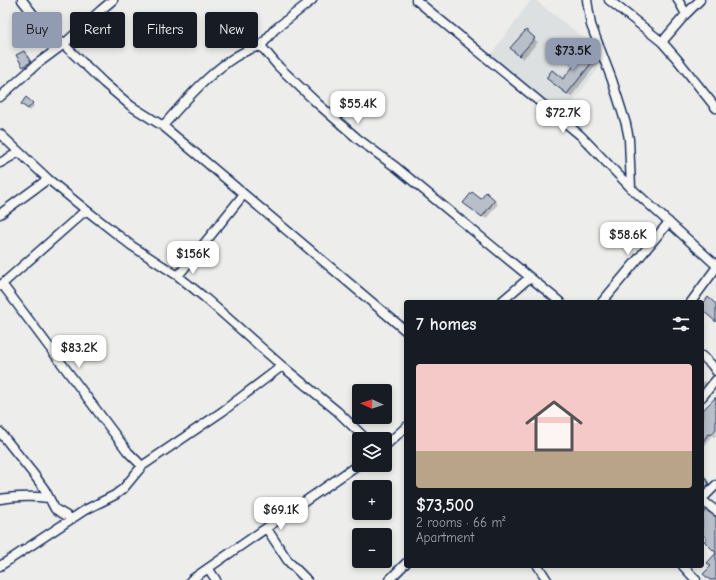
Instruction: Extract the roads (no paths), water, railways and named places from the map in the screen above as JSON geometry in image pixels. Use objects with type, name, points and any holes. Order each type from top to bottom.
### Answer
[{"type":"street","points":[[22,0],[36,18],[104,83],[131,106],[163,126],[404,329]]},
{"type":"street","points":[[0,97],[37,64],[64,44],[113,0]]},
{"type":"street","points":[[163,126],[217,70],[248,50],[261,46],[274,30],[312,0]]},
{"type":"street","points":[[416,0],[580,135],[632,188],[716,265]]},
{"type":"street","points":[[587,0],[591,25],[612,80],[626,124],[629,139],[632,188]]},
{"type":"street","points":[[609,0],[662,42],[716,108]]},
{"type":"street","points":[[678,0],[686,14]]},
{"type":"street","points":[[662,42],[700,0]]},
{"type":"street","points":[[261,46],[278,66],[358,139],[397,168],[557,300]]},
{"type":"street","points":[[0,134],[48,179],[86,210],[132,246],[178,276],[282,366],[337,411],[359,432]]},
{"type":"street","points":[[0,163],[19,152]]},
{"type":"street","points":[[0,214],[48,179]]},
{"type":"street","points":[[178,276],[244,194]]},
{"type":"street","points":[[86,210],[1,285],[128,452],[142,466]]},
{"type":"street","points":[[604,300],[669,222]]},
{"type":"street","points":[[692,300],[716,268]]},
{"type":"street","points":[[503,300],[529,278]]},
{"type":"street","points":[[704,358],[716,370]]},
{"type":"street","points":[[0,566],[97,503],[114,495],[122,489],[142,466],[223,411],[282,366]]},
{"type":"street","points":[[704,395],[716,380]]},
{"type":"street","points":[[392,440],[404,431]]},
{"type":"street","points":[[0,432],[35,476],[55,509],[72,519]]},
{"type":"street","points":[[191,580],[352,469]]},
{"type":"street","points":[[704,498],[716,485]]},
{"type":"street","points":[[0,500],[15,496],[49,498]]},
{"type":"street","points":[[704,502],[716,511]]},
{"type":"street","points":[[267,529],[288,561],[307,580]]},
{"type":"street","points":[[391,580],[404,566]]},
{"type":"street","points":[[208,568],[216,580]]},
{"type":"street","points":[[539,568],[547,580]]},
{"type":"street","points":[[685,568],[696,580]]}]
